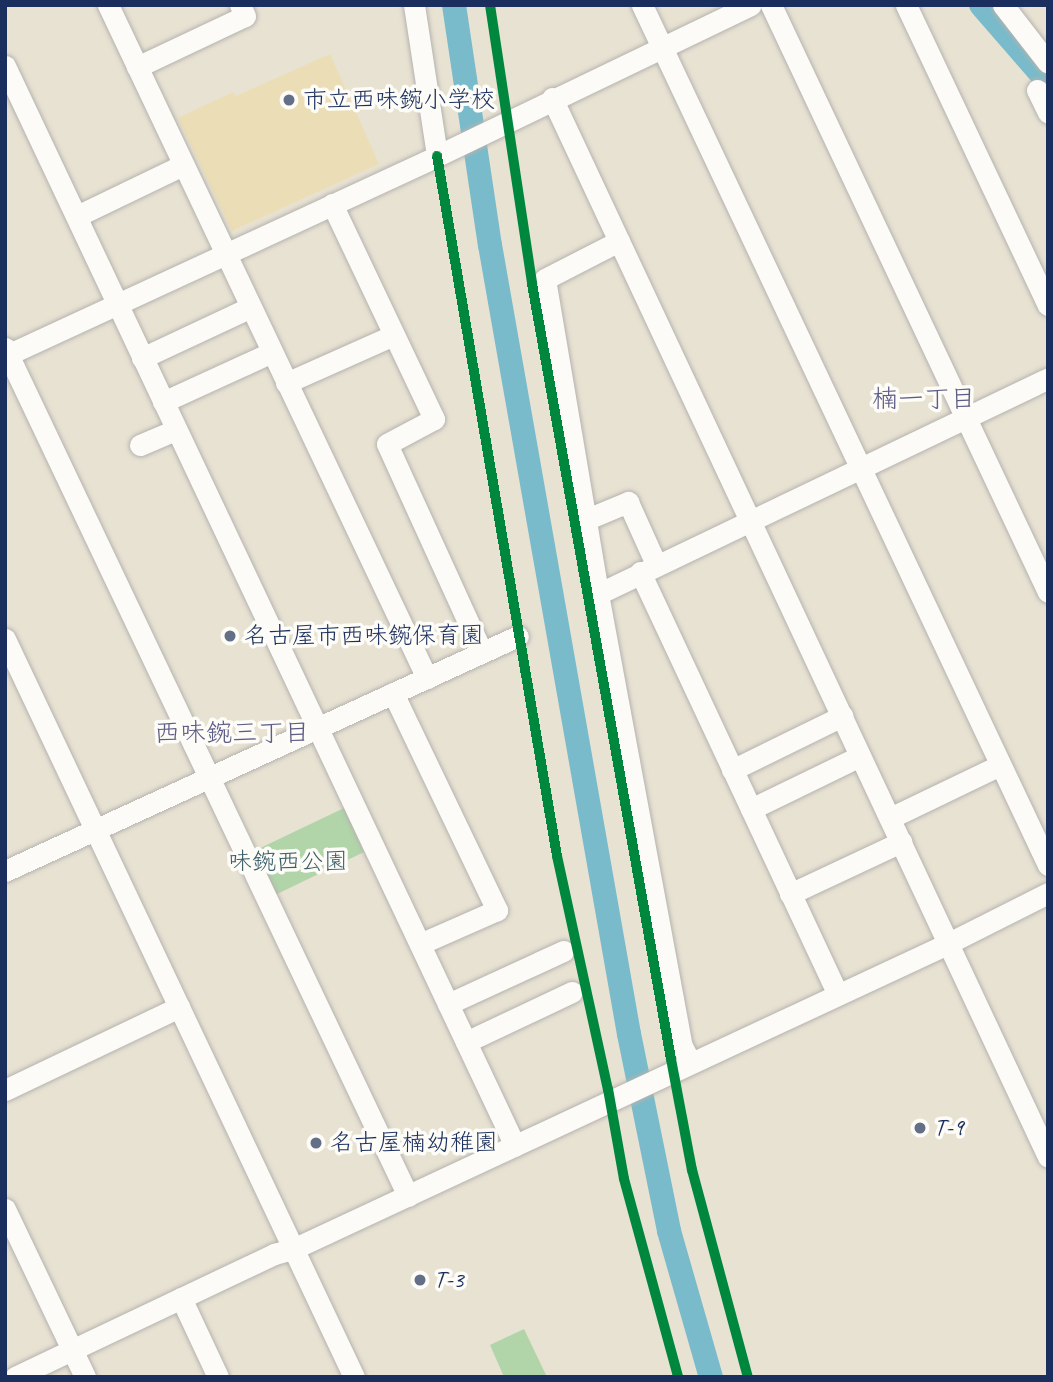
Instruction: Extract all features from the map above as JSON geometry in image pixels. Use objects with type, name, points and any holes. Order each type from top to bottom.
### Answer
[{"type":"street","points":[[137,67],[245,16],[240,5]]},
{"type":"street","points":[[414,5],[437,156]]},
{"type":"street","points":[[642,5],[1048,865]]},
{"type":"street","points":[[408,1196],[6,353],[117,305],[437,156],[552,98],[751,5]]},
{"type":"street","points":[[771,5],[1048,592]]},
{"type":"street","points":[[906,5],[1048,305]]},
{"type":"street","points":[[1003,5],[1048,63]]},
{"type":"street","points":[[112,7],[183,165],[427,678]]},
{"type":"street","points":[[5,66],[515,1146]]},
{"type":"street","points":[[1037,90],[1048,113]]},
{"type":"street","points":[[552,98],[1048,1157]]},
{"type":"street","points":[[77,216],[183,165]]},
{"type":"street","points":[[332,204],[434,419],[387,444],[482,652]]},
{"type":"street","points":[[619,241],[545,279],[598,594],[682,1046],[690,1062]]},
{"type":"street","points":[[142,358],[251,307]]},
{"type":"street","points":[[286,383],[394,335]]},
{"type":"street","points":[[163,402],[272,352]]},
{"type":"street","points":[[598,594],[1048,378]]},
{"type":"street","points":[[140,445],[176,430]]},
{"type":"street","points":[[585,520],[628,502],[648,568],[732,770],[837,993]]},
{"type":"street","points":[[5,871],[316,726],[518,636]]},
{"type":"street","points":[[5,639],[354,1377]]},
{"type":"street","points":[[393,693],[497,910],[420,944]]},
{"type":"street","points":[[732,770],[842,716]]},
{"type":"street","points":[[751,809],[860,756]]},
{"type":"street","points":[[890,818],[1000,765]]},
{"type":"street","points":[[790,894],[901,842]]},
{"type":"street","points":[[15,1377],[274,1254],[293,1249],[947,944],[1048,893]]},
{"type":"street","points":[[448,1004],[563,951]]},
{"type":"street","points":[[466,1042],[572,992]]},
{"type":"street","points":[[5,1090],[179,1007]]},
{"type":"street","points":[[5,1209],[85,1377]]},
{"type":"street","points":[[181,1298],[218,1377]]},
{"type":"green space","name":"味鋺西公園","points":[[344,808],[364,852],[273,896],[252,852]]},
{"type":"green space","points":[[524,1329],[547,1377],[504,1377],[490,1345]]},
{"type":"sand","points":[[330,54],[379,164],[232,231],[178,118],[233,92],[236,96]]},
{"type":"waterway","points":[[454,5],[490,245],[629,1034],[669,1231],[711,1377]]},
{"type":"waterway","points":[[981,5],[1048,82]]},
{"type":"cycle path","points":[[490,5],[532,284],[671,1059],[692,1170],[748,1377]]},
{"type":"cycle path","points":[[437,156],[557,856],[608,1089],[624,1179],[678,1377]]},
{"type":"place","name":"市立西味鋺小学校","points":[[289,100]]},
{"type":"place","name":"名古屋市西味鋺保育園","points":[[230,636]]},
{"type":"place","name":"T-9","points":[[920,1128]]},
{"type":"place","name":"名古屋楠幼稚園","points":[[316,1143]]},
{"type":"place","name":"T-3","points":[[420,1280]]},
{"type":"district","name":"楠一丁目","points":[[924,399]]},
{"type":"district","name":"西味鋺三丁目","points":[[232,733]]}]
